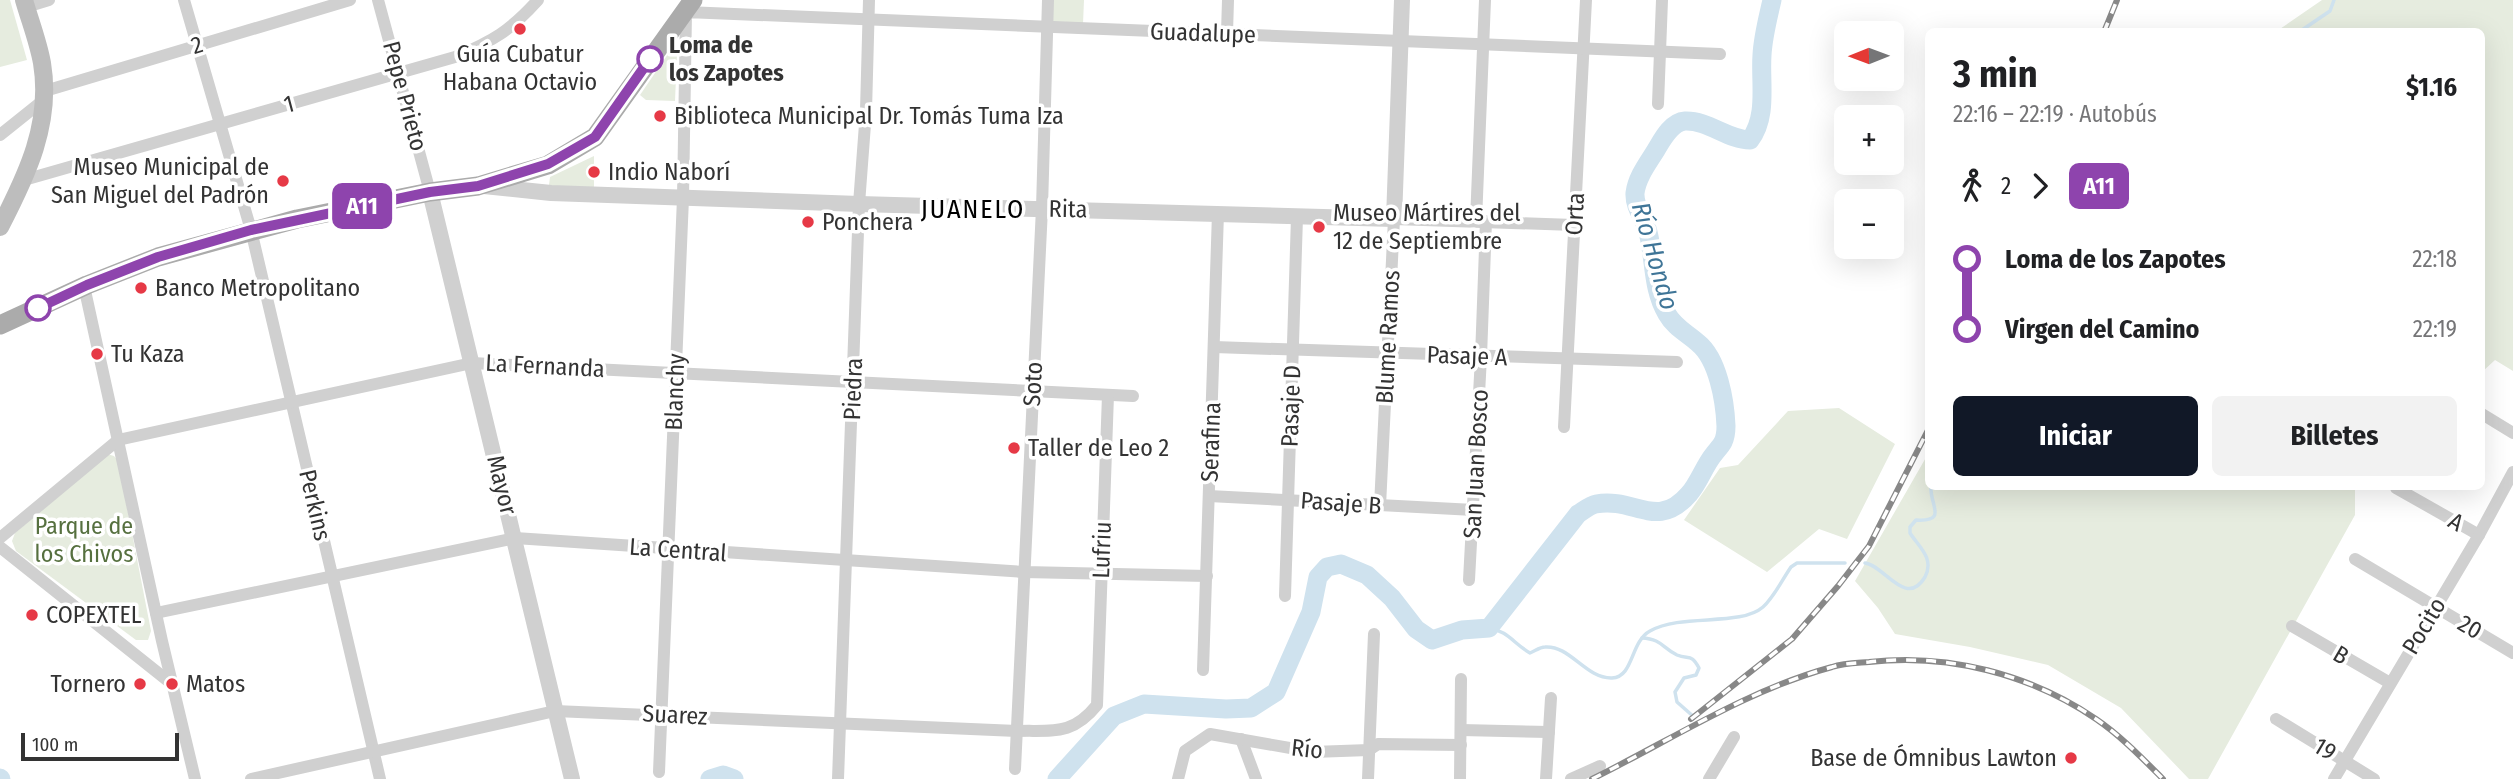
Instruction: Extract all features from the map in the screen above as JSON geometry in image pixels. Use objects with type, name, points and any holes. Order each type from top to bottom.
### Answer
[{"type":"main road","points":[[0,227],[24,180],[37,144],[45,95],[41,62],[25,4]]},
{"type":"main road","points":[[0,331],[8,321],[84,286],[158,257],[251,230],[430,192],[478,186],[548,164],[595,137],[689,6]]},
{"type":"street","points":[[25,4],[49,0]]},
{"type":"street","name":"Perkins","points":[[184,0],[251,230],[380,779]]},
{"type":"street","name":"2","points":[[45,95],[197,45],[350,0]]},
{"type":"street","name":"Pepe Prieto","points":[[378,0],[430,192]]},
{"type":"street","name":"1","points":[[24,180],[219,122],[455,57],[490,43],[538,0]]},
{"type":"street","name":"Piedra","points":[[838,779],[869,0]]},
{"type":"street","name":"Soto","points":[[1015,769],[1042,208],[1048,0]]},
{"type":"street","points":[[1227,33],[1228,0]]},
{"type":"street","name":"Blume Ramos","points":[[1380,506],[1402,0]]},
{"type":"street","name":"San Juan Bosco","points":[[1469,580],[1481,357],[1485,0]]},
{"type":"street","name":"Orta","points":[[1564,427],[1586,0]]},
{"type":"street","points":[[1658,104],[1662,0]]},
{"type":"street","name":"Guadalupe","points":[[689,6],[868,20],[1720,54]]},
{"type":"street","name":"Blanchy","points":[[659,772],[689,6]]},
{"type":"street","points":[[0,135],[45,95]]},
{"type":"street","name":"Rita","points":[[478,186],[551,193],[683,198],[1574,225]]},
{"type":"street","name":"Mayor","points":[[430,192],[572,779]]},
{"type":"street","name":"Serafina","points":[[1203,670],[1218,213]]},
{"type":"street","name":"Pasaje D","points":[[1285,596],[1297,217]]},
{"type":"street","points":[[84,286],[195,779]]},
{"type":"street","name":"Pasaje A","points":[[1214,347],[1677,362]]},
{"type":"street","name":"La Fernanda","points":[[0,538],[118,440],[472,363],[1133,396]]},
{"type":"street","name":"Lufriu","points":[[1097,705],[1108,395]]},
{"type":"street","points":[[2485,416],[2513,433]]},
{"type":"street","name":"Pocito","points":[[2334,779],[2479,535],[2513,472]]},
{"type":"street","name":"A","points":[[2400,490],[2479,535]]},
{"type":"street","name":"Pasaje B","points":[[1209,496],[1474,510]]},
{"type":"street","name":"La Central","points":[[156,613],[515,538],[1024,572],[1207,576]]},
{"type":"street","points":[[0,547],[172,684]]},
{"type":"street","name":"20","points":[[2355,559],[2513,653]]},
{"type":"street","name":"B","points":[[2292,626],[2390,683]]},
{"type":"street","points":[[1368,779],[1374,634]]},
{"type":"street","points":[[130,650],[144,655],[159,648],[162,641]]},
{"type":"street","points":[[1460,779],[1461,679]]},
{"type":"street","points":[[1546,779],[1550,698]]},
{"type":"street","name":"Suarez","points":[[251,779],[555,711],[1017,731],[1055,730],[1076,726],[1087,718],[1097,705]]},
{"type":"street","name":"19","points":[[2276,719],[2374,779]]},
{"type":"street","points":[[1461,730],[1549,732]]},
{"type":"street","name":"Río","points":[[1178,779],[1185,751],[1210,734],[1313,752],[1369,750],[1378,744],[1461,745]]},
{"type":"street","points":[[1709,779],[1734,737]]},
{"type":"street","points":[[1241,739],[1256,779]]},
{"type":"street","points":[[1571,779],[1600,766]]},
{"type":"green space","points":[[0,0],[10,0],[27,60],[0,67]]},
{"type":"green space","points":[[1052,0],[1084,0],[1083,24],[1051,23]]},
{"type":"green space","points":[[2322,0],[2513,0],[2513,371],[2495,360],[2485,369],[2485,28],[2281,28]]},
{"type":"green space","points":[[668,54],[677,54],[675,101],[646,100],[640,95]]},
{"type":"green space","points":[[594,156],[594,191],[553,189],[549,185],[550,177]]},
{"type":"green space","points":[[1839,408],[1895,444],[1847,539],[1819,529],[1767,572],[1684,520],[1720,468],[1738,465],[1788,411]]},
{"type":"green space","name":"Parque de los Chivos","points":[[107,454],[118,461],[151,631],[148,640],[136,640],[16,551],[12,541],[15,533]]},
{"type":"green space","points":[[1925,459],[1925,490],[2355,490],[2355,515],[2208,779],[2189,779],[2121,708],[2048,665],[1970,647],[1895,634],[1855,581]]},
{"type":"waterway","name":"Río Hondo","points":[[1057,779],[1114,716],[1144,704],[1251,708],[1276,692],[1311,612],[1318,577],[1327,567],[1341,564],[1367,575],[1392,598],[1416,629],[1432,640],[1462,630],[1489,628],[1578,514],[1589,507],[1610,503],[1656,512],[1677,505],[1689,494],[1724,440],[1726,426],[1722,393],[1711,359],[1705,350],[1674,323],[1662,304],[1648,232],[1636,204],[1636,187],[1661,141],[1671,128],[1680,122],[1702,124],[1734,137],[1750,140],[1756,131],[1761,110],[1763,48],[1772,0]]},
{"type":"waterway","points":[[2305,28],[2330,11],[2334,0]]},
{"type":"waterway","points":[[1865,563],[1903,587],[1910,589],[1918,586],[1925,577],[1928,564],[1927,558],[1910,533],[1910,527],[1916,520],[1926,520],[1935,515],[1931,490]]},
{"type":"waterway","points":[[1489,628],[1506,635],[1530,653],[1543,647],[1554,648],[1594,673],[1612,678],[1624,672],[1639,643],[1650,631],[1678,622],[1726,619],[1753,613],[1767,603],[1791,567],[1797,563],[1845,563]]},
{"type":"waterway","points":[[1642,638],[1658,642],[1696,663],[1699,668],[1696,675],[1684,678],[1675,692],[1677,702],[1694,717]]},
{"type":"waterway","points":[[710,779],[723,775],[734,779]]},
{"type":"railway","points":[[2106,28],[2117,0]]},
{"type":"railway","points":[[1691,719],[1792,639],[1838,586],[1869,546],[1925,436]]},
{"type":"railway","points":[[1592,779],[1770,689],[1837,666],[1899,660],[1958,664],[1987,670],[2044,690],[2096,719],[2163,779]]},
{"type":"bus line","name":"A11","points":[[38,308],[158,257],[251,230],[430,192],[478,186],[548,164],[595,137],[650,59]]},
{"type":"place","name":"Guía Cubatur Habana Octavio","points":[[520,29]]},
{"type":"place","name":"Loma de los Zapotes","points":[[650,59]]},
{"type":"place","name":"Biblioteca Municipal Dr. Tomás Tuma Iza","points":[[660,116]]},
{"type":"place","name":"Indio Naborí","points":[[594,172]]},
{"type":"place","name":"Museo Municipal de San Miguel del Padrón","points":[[283,181]]},
{"type":"place","name":"Ponchera","points":[[808,222]]},
{"type":"place","name":"Museo Mártires del 12 de Septiembre","points":[[1319,227]]},
{"type":"place","name":"Banco Metropolitano","points":[[141,288]]},
{"type":"place","name":"Tu Kaza","points":[[97,354]]},
{"type":"place","name":"Taller de Leo 2","points":[[1014,448]]},
{"type":"place","name":"COPEXTEL","points":[[32,615]]},
{"type":"place","name":"Tornero","points":[[140,684]]},
{"type":"place","name":"Matos","points":[[172,684]]},
{"type":"place","name":"Base de Ómnibus Lawton","points":[[2071,758]]},
{"type":"district","name":"JUANELO","points":[[973,209]]}]
